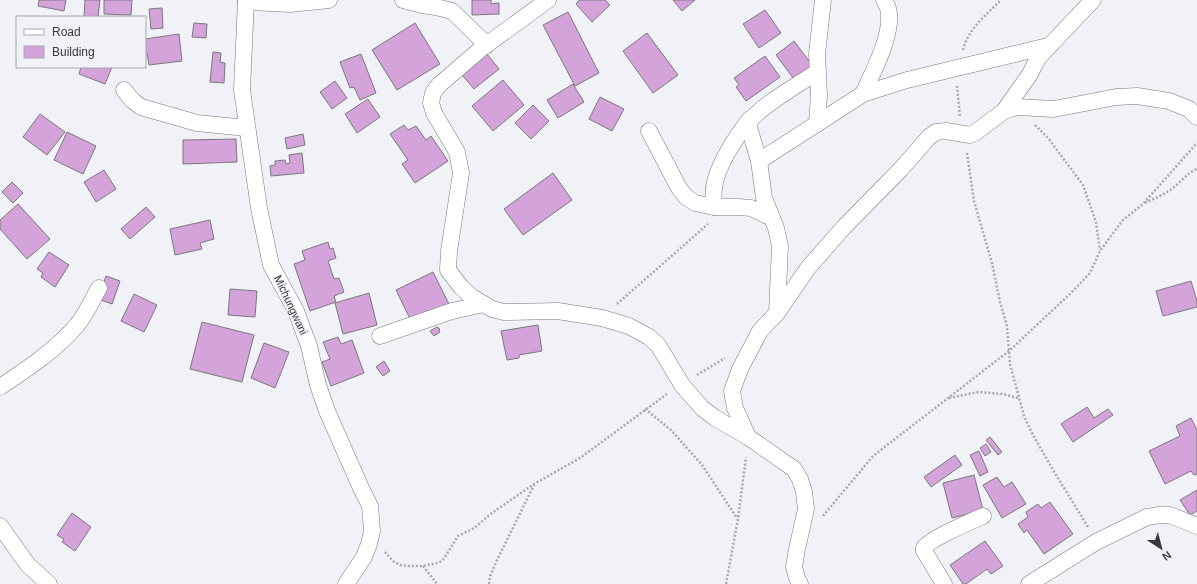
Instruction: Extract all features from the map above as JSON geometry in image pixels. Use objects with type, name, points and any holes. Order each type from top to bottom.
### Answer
[{"type":"street","points":[[246,4],[290,4],[329,0]]},
{"type":"street","points":[[403,0],[452,11],[487,45]]},
{"type":"street","points":[[548,0],[487,45],[439,85],[433,93],[431,103],[434,114],[457,152],[461,173],[449,251],[448,270],[472,297],[492,309],[504,312],[558,311],[602,318],[629,326],[649,337],[658,345],[682,385],[702,408],[715,418],[748,437],[786,463],[794,469],[800,479],[804,492],[806,509],[794,567],[800,584]]},
{"type":"street","points":[[817,124],[819,96],[817,72],[818,35],[822,0]]},
{"type":"street","points":[[863,94],[884,45],[890,20],[890,13],[884,0]]},
{"type":"street","points":[[748,437],[735,408],[732,391],[740,368],[760,331],[777,313],[808,268],[844,227],[929,137],[936,132],[946,131],[970,135],[1011,109],[1038,58],[1093,0]]},
{"type":"street","name":"Michungwani","points":[[246,4],[242,90],[259,208],[272,265],[296,311],[309,346],[318,385],[327,410],[370,506],[372,531],[369,544],[364,557],[346,584]]},
{"type":"street","points":[[759,161],[863,94],[907,80],[1048,46]]},
{"type":"street","points":[[720,207],[714,187],[719,170],[738,134],[750,119],[763,108],[817,72]]},
{"type":"street","points":[[124,90],[132,100],[141,107],[197,123],[247,128]]},
{"type":"street","points":[[1011,109],[1054,109],[1116,97],[1138,96],[1169,101],[1185,106],[1197,117]]},
{"type":"street","points":[[750,119],[748,127],[759,161],[764,198],[776,228],[780,246],[777,313]]},
{"type":"street","points":[[649,131],[679,188],[686,197],[695,203],[720,207],[751,208],[772,218]]},
{"type":"street","points":[[0,386],[17,376],[56,346],[78,324],[99,288]]},
{"type":"street","points":[[380,336],[452,311],[484,304]]},
{"type":"street","points":[[1030,584],[1096,542],[1147,517],[1170,515],[1197,526]]},
{"type":"street","points":[[944,584],[924,551],[924,547],[932,540],[983,516]]},
{"type":"street","points":[[0,526],[28,565],[49,584]]},
{"type":"path","points":[[1001,0],[977,24],[966,39],[958,68],[957,88],[961,134],[974,201],[992,263],[1000,302],[1007,326],[1010,364],[1024,416],[1071,500],[1082,515],[1096,542]]},
{"type":"path","points":[[1011,109],[1048,138],[1083,185],[1096,222],[1100,251]]},
{"type":"path","points":[[822,518],[873,456],[1009,351],[1071,293],[1090,273],[1100,251],[1123,220],[1143,204],[1197,143]]},
{"type":"path","points":[[1143,204],[1168,191],[1186,175],[1197,169]]},
{"type":"path","points":[[602,318],[720,207]]},
{"type":"path","points":[[372,531],[393,562],[407,566],[423,566],[442,561],[458,536],[474,528],[492,513],[534,484],[580,458],[645,409],[729,355]]},
{"type":"path","points":[[948,399],[978,392],[1002,394],[1019,398]]},
{"type":"path","points":[[645,409],[671,430],[702,465],[738,519]]},
{"type":"path","points":[[726,584],[738,519],[748,437]]},
{"type":"path","points":[[489,584],[490,576],[498,558],[534,484]]},
{"type":"path","points":[[423,566],[437,584]]},
{"type":"building","points":[[39,0],[66,0],[64,11],[38,6]]},
{"type":"building","points":[[85,0],[100,0],[98,16],[84,16]]},
{"type":"building","points":[[104,0],[132,0],[131,15],[104,14]]},
{"type":"building","points":[[472,0],[491,0],[491,4],[499,3],[499,14],[472,15]]},
{"type":"building","points":[[579,0],[605,0],[610,5],[592,22],[576,4]]},
{"type":"building","points":[[673,0],[695,0],[682,11]]},
{"type":"building","points":[[162,8],[163,28],[151,29],[149,9]]},
{"type":"building","points":[[765,10],[781,33],[759,48],[743,24]]},
{"type":"building","points":[[568,12],[599,73],[575,86],[543,25]]},
{"type":"building","points":[[194,23],[207,24],[206,38],[192,37]]},
{"type":"building","points":[[415,23],[440,64],[397,90],[372,50]]},
{"type":"building","points":[[647,33],[678,75],[653,93],[623,51]]},
{"type":"building","points":[[179,34],[182,61],[149,65],[146,53],[146,39]]},
{"type":"building","points":[[794,41],[815,69],[796,82],[776,55]]},
{"type":"building","points":[[213,52],[221,53],[220,62],[225,63],[224,83],[210,82]]},
{"type":"building","points":[[361,54],[376,93],[360,100],[354,87],[350,88],[340,62]]},
{"type":"building","points":[[487,54],[499,69],[474,89],[462,75]]},
{"type":"building","points":[[765,56],[780,77],[746,101],[736,87],[739,85],[734,78]]},
{"type":"building","points":[[81,68],[112,68],[105,84],[79,74]]},
{"type":"building","points":[[503,80],[524,105],[493,131],[472,106]]},
{"type":"building","points":[[335,81],[347,98],[332,109],[320,92]]},
{"type":"building","points":[[573,84],[584,102],[558,118],[547,100]]},
{"type":"building","points":[[600,97],[624,109],[612,131],[589,119]]},
{"type":"building","points":[[368,99],[380,117],[357,133],[345,114]]},
{"type":"building","points":[[533,105],[549,121],[531,139],[515,123]]},
{"type":"building","points":[[40,114],[65,132],[47,155],[23,137]]},
{"type":"building","points":[[404,125],[408,130],[416,126],[426,140],[431,136],[448,161],[415,183],[402,164],[408,160],[390,134]]},
{"type":"building","points":[[67,132],[96,146],[83,174],[54,160]]},
{"type":"building","points":[[303,134],[305,145],[287,149],[285,138]]},
{"type":"building","points":[[236,139],[237,162],[183,164],[183,140]]},
{"type":"building","points":[[302,153],[304,173],[271,176],[270,166],[275,165],[275,161],[285,160],[286,164],[290,163],[289,155]]},
{"type":"building","points":[[104,170],[116,189],[96,202],[84,182]]},
{"type":"building","points":[[553,173],[572,200],[523,235],[504,209]]},
{"type":"building","points":[[12,182],[23,193],[13,203],[2,192]]},
{"type":"building","points":[[18,204],[50,239],[27,259],[0,229],[0,220]]},
{"type":"building","points":[[146,207],[155,217],[130,239],[121,229]]},
{"type":"building","points":[[210,220],[214,239],[200,243],[202,249],[175,255],[170,229]]},
{"type":"building","points":[[328,242],[330,249],[333,248],[336,258],[328,261],[334,279],[339,278],[344,292],[334,296],[336,302],[310,311],[294,264],[305,260],[302,251]]},
{"type":"building","points":[[49,252],[69,265],[55,287],[41,277],[43,273],[37,269]]},
{"type":"building","points":[[433,272],[449,304],[412,323],[396,290]]},
{"type":"building","points":[[106,276],[120,281],[112,304],[98,299]]},
{"type":"building","points":[[1191,281],[1197,301],[1197,307],[1163,316],[1156,291]]},
{"type":"building","points":[[230,289],[257,291],[255,317],[228,315]]},
{"type":"building","points":[[369,293],[377,325],[343,334],[335,303]]},
{"type":"building","points":[[134,294],[157,305],[144,332],[121,321]]},
{"type":"building","points":[[202,322],[254,335],[242,382],[190,369]]},
{"type":"building","points":[[538,325],[542,351],[519,355],[519,358],[507,360],[501,331]]},
{"type":"building","points":[[437,327],[440,329],[440,332],[434,336],[430,331]]},
{"type":"building","points":[[338,337],[341,344],[352,340],[364,373],[331,386],[322,362],[330,359],[323,342]]},
{"type":"building","points":[[264,343],[289,352],[275,388],[251,378]]},
{"type":"building","points":[[384,361],[390,371],[383,376],[376,367]]},
{"type":"building","points":[[1087,407],[1094,418],[1108,409],[1113,415],[1073,442],[1061,424]]},
{"type":"building","points":[[1191,418],[1197,430],[1197,474],[1194,475],[1191,471],[1165,484],[1149,451],[1180,436],[1176,426]]},
{"type":"building","points":[[990,437],[1002,452],[998,455],[986,440]]},
{"type":"building","points":[[986,444],[991,452],[985,456],[980,448]]},
{"type":"building","points":[[979,451],[988,472],[980,476],[970,455]]},
{"type":"building","points":[[955,455],[962,465],[931,487],[924,477]]},
{"type":"building","points":[[974,475],[983,510],[952,518],[943,483]]},
{"type":"building","points":[[997,477],[1004,487],[1012,482],[1026,504],[1002,518],[983,485]]},
{"type":"building","points":[[1197,490],[1197,511],[1190,515],[1180,500]]},
{"type":"building","points":[[1050,502],[1073,534],[1044,554],[1027,530],[1024,533],[1018,524],[1028,517],[1026,512],[1038,504],[1041,508]]},
{"type":"building","points":[[72,513],[91,527],[75,551],[62,542],[64,539],[57,535]]},
{"type":"building","points":[[985,541],[1003,566],[991,574],[987,569],[966,584],[963,584],[950,565]]}]
